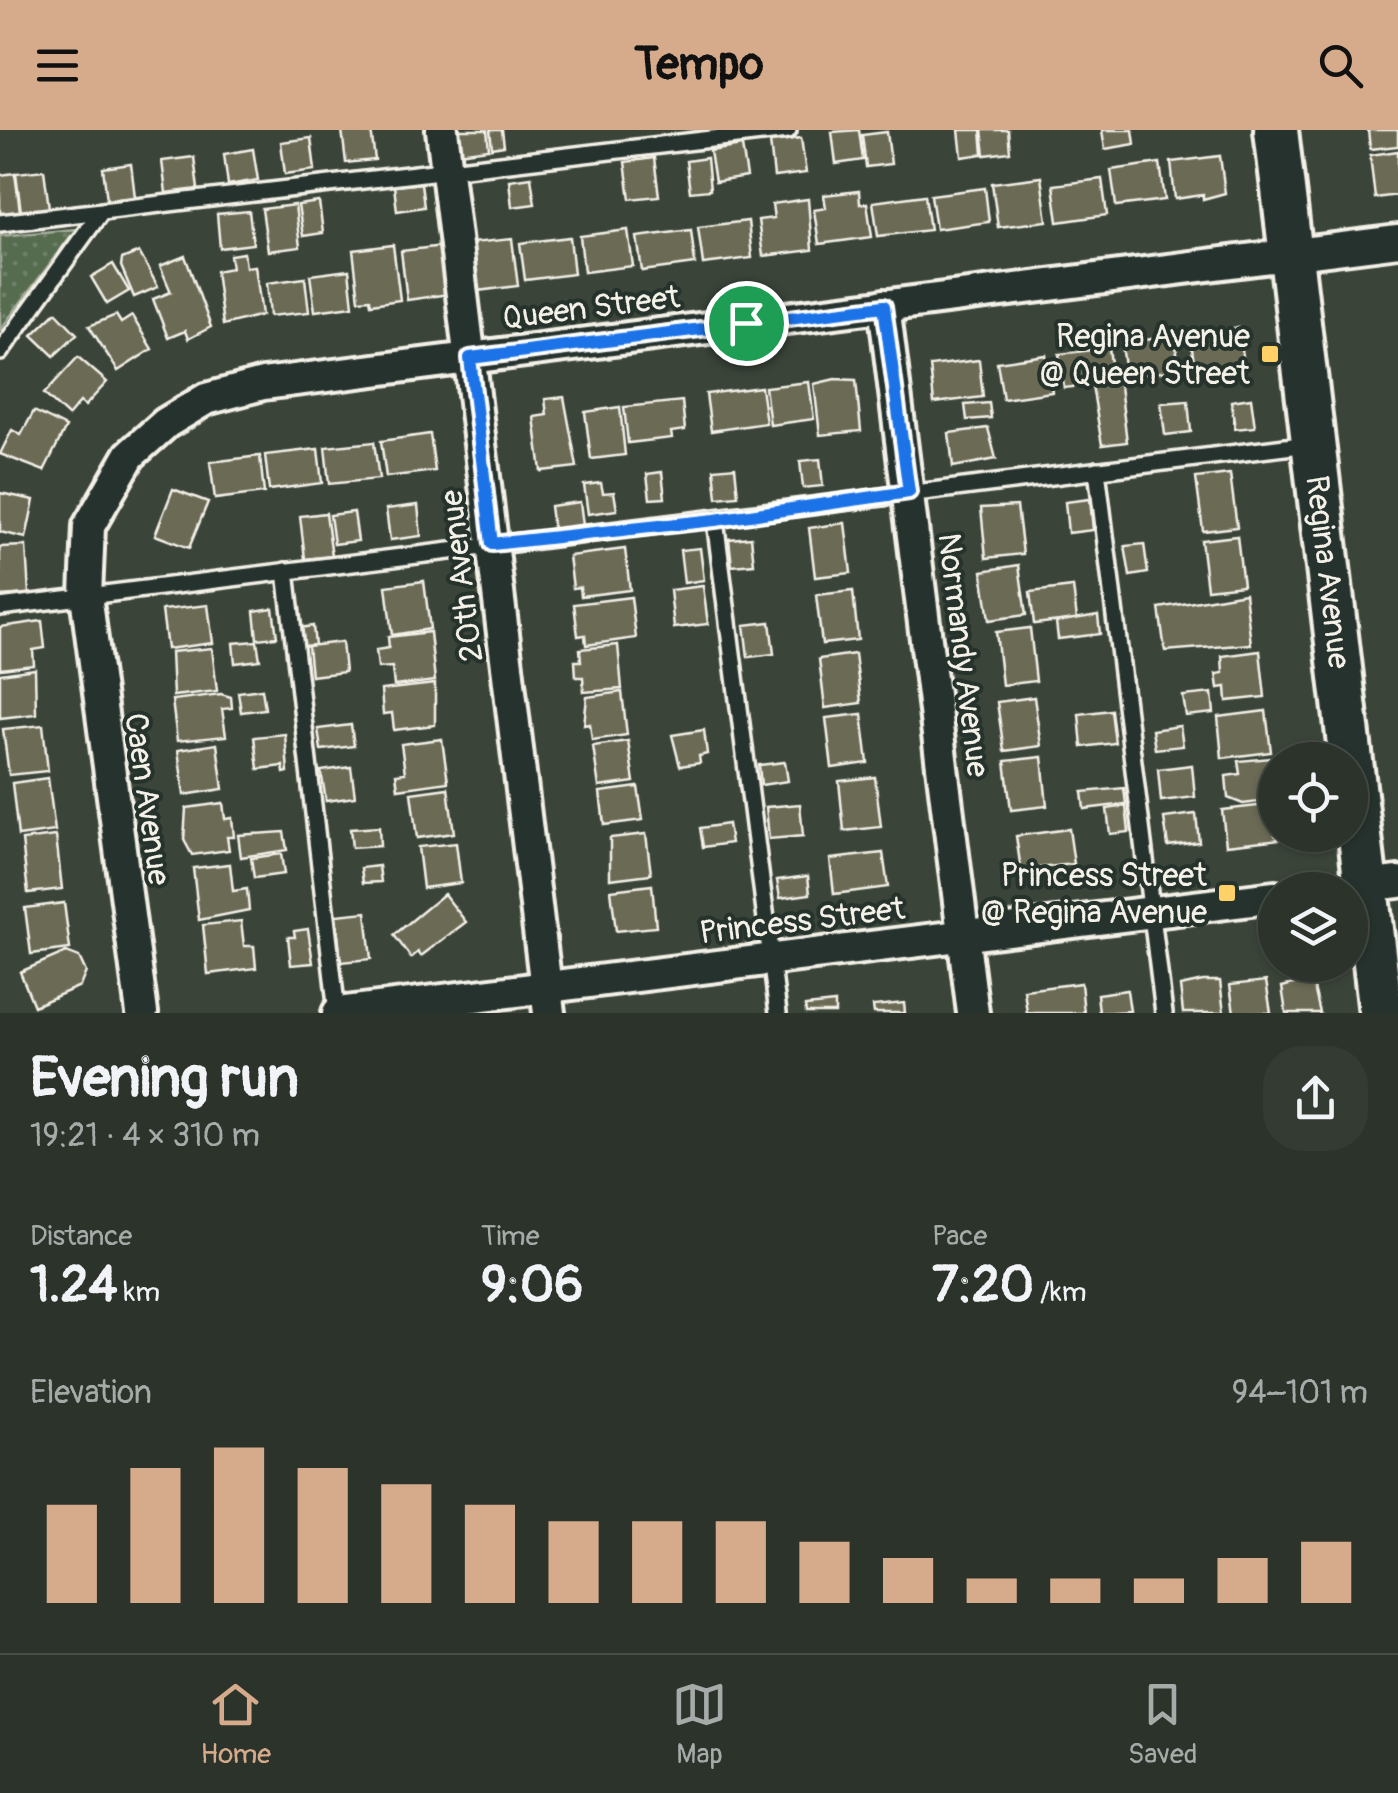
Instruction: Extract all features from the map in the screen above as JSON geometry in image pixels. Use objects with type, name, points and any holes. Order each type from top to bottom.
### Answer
[{"type":"street","name":"20th Avenue","points":[[442,130],[548,1000]]},
{"type":"street","name":"Regina Avenue","points":[[1276,130],[1363,872]]},
{"type":"street","name":"Queen Street","points":[[86,595],[89,526],[130,455],[166,423],[206,399],[263,384],[1398,241]]},
{"type":"street","name":"Normandy Avenue","points":[[884,306],[973,1013]]},
{"type":"street","name":"Caen Avenue","points":[[86,595],[142,1013]]},
{"type":"street","name":"Princess Street","points":[[338,1013],[548,1000],[772,959],[1258,899]]},
{"type":"street","name":"Regina Avenue","points":[[1368,910],[1381,1013]]},
{"type":"lane","points":[[0,223],[788,130]]},
{"type":"lane","points":[[0,352],[100,214]]},
{"type":"lane","points":[[0,607],[1313,444]]},
{"type":"lane","points":[[1097,470],[1164,1013]]},
{"type":"lane","points":[[715,520],[778,1013]]},
{"type":"lane","points":[[286,572],[338,1013]]},
{"type":"green space","points":[[76,229],[0,330],[0,236]]},
{"type":"building","points":[[342,130],[371,130],[375,160],[346,163]]},
{"type":"building","points":[[455,130],[487,130],[489,149],[458,153]]},
{"type":"building","points":[[490,130],[502,130],[504,146],[492,148]]},
{"type":"building","points":[[859,130],[863,160],[836,164],[832,132]]},
{"type":"building","points":[[959,130],[981,130],[983,154],[962,157]]},
{"type":"building","points":[[982,130],[1008,130],[1010,152],[985,155]]},
{"type":"building","points":[[1102,130],[1133,130],[1135,144],[1105,149]]},
{"type":"building","points":[[1368,130],[1398,130],[1398,146],[1370,149]]},
{"type":"building","points":[[887,132],[891,164],[866,167],[862,135]]},
{"type":"building","points":[[311,138],[315,170],[285,174],[281,142]]},
{"type":"building","points":[[801,138],[806,173],[774,177],[770,142]]},
{"type":"building","points":[[742,146],[747,177],[715,182],[710,151]]},
{"type":"building","points":[[253,149],[258,180],[228,185],[224,154]]},
{"type":"building","points":[[1398,151],[1398,195],[1375,198],[1370,155]]},
{"type":"building","points":[[1220,156],[1225,193],[1203,199],[1203,195],[1175,199],[1171,162]]},
{"type":"building","points":[[194,157],[198,189],[166,193],[162,161]]},
{"type":"building","points":[[654,158],[659,196],[630,199],[625,162]]},
{"type":"building","points":[[707,158],[710,190],[690,192],[686,161]]},
{"type":"building","points":[[1160,163],[1165,200],[1116,206],[1111,170]]},
{"type":"building","points":[[131,164],[135,197],[107,200],[103,168]]},
{"type":"building","points":[[44,170],[49,208],[21,212],[16,173]]},
{"type":"building","points":[[15,173],[20,211],[0,214],[0,175]]},
{"type":"building","points":[[531,177],[535,204],[512,207],[509,180]]},
{"type":"building","points":[[1041,177],[1047,221],[998,227],[992,183]]},
{"type":"building","points":[[1102,179],[1107,215],[1058,222],[1053,185]]},
{"type":"building","points":[[421,183],[424,207],[397,211],[394,186]]},
{"type":"building","points":[[985,188],[989,222],[936,229],[931,195]]},
{"type":"building","points":[[859,191],[860,204],[867,203],[872,237],[819,244],[814,210],[826,208],[824,195]]},
{"type":"building","points":[[925,195],[930,230],[878,236],[873,202]]},
{"type":"building","points":[[808,199],[812,250],[763,256],[758,220],[774,218],[772,204]]},
{"type":"building","points":[[319,202],[323,233],[303,236],[298,205]]},
{"type":"building","points":[[295,205],[300,247],[268,251],[262,209]]},
{"type":"building","points":[[249,211],[253,244],[220,248],[217,214]]},
{"type":"building","points":[[748,221],[752,258],[703,264],[698,227]]},
{"type":"building","points":[[628,230],[633,266],[584,272],[580,236]]},
{"type":"building","points":[[691,230],[695,264],[642,271],[637,237]]},
{"type":"building","points":[[570,237],[574,274],[525,280],[520,243]]},
{"type":"building","points":[[512,239],[518,286],[477,291],[471,243]]},
{"type":"building","points":[[393,245],[400,300],[371,304],[370,299],[359,300],[353,250]]},
{"type":"building","points":[[443,246],[449,294],[407,300],[401,251]]},
{"type":"building","points":[[139,252],[158,287],[134,297],[121,266],[122,259]]},
{"type":"building","points":[[244,253],[246,267],[255,266],[262,315],[223,325],[216,271],[232,268],[230,255]]},
{"type":"building","points":[[185,256],[211,327],[188,339],[185,331],[168,338],[153,299],[171,292],[160,266]]},
{"type":"building","points":[[113,264],[129,291],[107,304],[91,277]]},
{"type":"building","points":[[349,270],[353,306],[315,311],[310,275]]},
{"type":"building","points":[[305,278],[309,312],[270,316],[267,283]]},
{"type":"building","points":[[56,312],[77,334],[54,356],[32,335]]},
{"type":"building","points":[[116,315],[121,323],[132,316],[152,349],[118,371],[89,326]]},
{"type":"building","points":[[1239,328],[1244,364],[1195,370],[1190,334]]},
{"type":"building","points":[[1175,336],[1179,370],[1126,376],[1122,343]]},
{"type":"building","points":[[1109,348],[1113,379],[1119,378],[1127,442],[1102,445],[1092,385],[1064,388],[1059,354]]},
{"type":"building","points":[[1046,355],[1052,392],[1003,399],[997,362]]},
{"type":"building","points":[[78,357],[107,382],[85,406],[80,402],[68,416],[44,394]]},
{"type":"building","points":[[979,360],[983,397],[934,403],[930,366]]},
{"type":"building","points":[[856,380],[861,431],[820,435],[814,384]]},
{"type":"building","points":[[809,382],[814,419],[770,425],[765,387]]},
{"type":"building","points":[[761,387],[766,423],[711,431],[706,394]]},
{"type":"building","points":[[564,397],[577,467],[541,471],[534,417],[547,415],[545,399]]},
{"type":"building","points":[[1251,398],[1255,427],[1235,429],[1231,401]]},
{"type":"building","points":[[682,401],[685,430],[671,432],[672,438],[628,443],[624,407]]},
{"type":"building","points":[[1188,401],[1191,432],[1165,435],[1161,403]]},
{"type":"building","points":[[989,403],[991,418],[967,420],[965,405]]},
{"type":"building","points":[[620,407],[625,455],[591,459],[585,412]]},
{"type":"building","points":[[34,411],[66,427],[44,471],[0,454],[12,430],[21,435]]},
{"type":"building","points":[[988,428],[996,459],[953,467],[949,433]]},
{"type":"building","points":[[430,434],[435,471],[386,477],[381,441]]},
{"type":"building","points":[[374,442],[379,479],[329,484],[325,447]]},
{"type":"building","points":[[318,449],[322,483],[269,490],[265,455]]},
{"type":"building","points":[[260,456],[264,493],[215,499],[210,462]]},
{"type":"building","points":[[820,459],[823,486],[803,488],[800,461]]},
{"type":"building","points":[[735,467],[738,496],[717,498],[714,469]]},
{"type":"building","points":[[662,472],[665,498],[650,499],[647,474]]},
{"type":"building","points":[[1230,474],[1237,527],[1203,531],[1196,478]]},
{"type":"building","points":[[601,483],[603,493],[614,492],[617,510],[588,514],[584,485]]},
{"type":"building","points":[[173,489],[208,502],[189,548],[155,535]]},
{"type":"building","points":[[0,493],[34,500],[26,538],[0,532]]},
{"type":"building","points":[[1090,499],[1093,530],[1068,533],[1065,502]]},
{"type":"building","points":[[580,502],[583,525],[553,529],[550,506]]},
{"type":"building","points":[[418,505],[421,536],[390,540],[386,509]]},
{"type":"building","points":[[1017,506],[1023,554],[986,558],[981,508]]},
{"type":"building","points":[[354,512],[358,541],[334,544],[330,515]]},
{"type":"building","points":[[326,513],[332,556],[305,559],[300,516]]},
{"type":"building","points":[[845,523],[851,573],[815,577],[809,528]]},
{"type":"building","points":[[1237,536],[1243,585],[1207,589],[1201,540]]},
{"type":"building","points":[[751,537],[754,564],[732,566],[729,539]]},
{"type":"building","points":[[1144,544],[1148,573],[1130,576],[1125,546]]},
{"type":"building","points":[[26,546],[29,594],[0,596],[0,547]]},
{"type":"building","points":[[700,548],[704,580],[684,583],[680,550]]},
{"type":"building","points":[[625,549],[630,590],[581,596],[580,587],[573,588],[569,556]]},
{"type":"building","points":[[1019,565],[1026,615],[989,620],[982,571]]},
{"type":"building","points":[[424,581],[430,629],[392,635],[386,586]]},
{"type":"building","points":[[703,586],[708,624],[674,628],[670,590]]},
{"type":"building","points":[[1073,587],[1077,619],[1034,624],[1030,592]]},
{"type":"building","points":[[853,591],[858,640],[822,644],[816,595]]},
{"type":"building","points":[[1245,593],[1251,644],[1165,651],[1159,608]]},
{"type":"building","points":[[631,597],[636,638],[586,645],[585,635],[578,636],[574,604]]},
{"type":"building","points":[[208,605],[213,643],[167,649],[162,610]]},
{"type":"building","points":[[273,608],[277,637],[257,639],[254,611]]},
{"type":"building","points":[[1098,615],[1100,634],[1058,639],[1056,622]]},
{"type":"building","points":[[42,621],[45,648],[33,650],[34,665],[0,669],[0,627]]},
{"type":"building","points":[[770,622],[774,654],[748,657],[744,625]]},
{"type":"building","points":[[313,626],[315,645],[302,646],[299,628]]},
{"type":"building","points":[[1030,628],[1036,681],[1002,685],[996,632]]},
{"type":"building","points":[[430,632],[435,681],[394,686],[392,667],[378,668],[376,650],[389,648],[388,637]]},
{"type":"building","points":[[257,641],[260,660],[235,663],[233,643]]},
{"type":"building","points":[[342,642],[345,672],[311,676],[308,646]]},
{"type":"building","points":[[618,645],[622,689],[584,692],[583,677],[576,677],[575,661],[581,661],[580,649]]},
{"type":"building","points":[[212,648],[217,691],[173,696],[171,652]]},
{"type":"building","points":[[1260,651],[1265,697],[1227,701],[1226,687],[1218,688],[1216,674],[1223,673],[1222,656]]},
{"type":"building","points":[[855,654],[861,703],[825,708],[819,659]]},
{"type":"building","points":[[35,669],[36,714],[0,718],[0,674]]},
{"type":"building","points":[[435,684],[435,725],[394,730],[392,713],[383,714],[381,690]]},
{"type":"building","points":[[262,689],[265,709],[241,712],[238,692]]},
{"type":"building","points":[[622,692],[627,735],[592,740],[590,724],[584,725],[587,697]]},
{"type":"building","points":[[1212,693],[1214,713],[1186,716],[1183,696]]},
{"type":"building","points":[[221,694],[231,697],[232,708],[222,709],[226,736],[177,741],[172,700]]},
{"type":"building","points":[[1034,697],[1041,746],[1004,751],[997,702]]},
{"type":"building","points":[[1111,710],[1115,743],[1082,747],[1079,714]]},
{"type":"building","points":[[1266,711],[1270,742],[1258,742],[1258,754],[1222,758],[1218,717]]},
{"type":"building","points":[[862,714],[868,763],[832,768],[826,718]]},
{"type":"building","points":[[43,725],[48,771],[9,775],[3,729]]},
{"type":"building","points":[[351,725],[354,746],[321,750],[318,729]]},
{"type":"building","points":[[1180,726],[1183,746],[1155,749],[1152,730]]},
{"type":"building","points":[[704,730],[707,754],[699,756],[700,763],[680,766],[672,735]]},
{"type":"building","points":[[285,734],[288,772],[284,773],[283,766],[258,769],[254,737]]},
{"type":"building","points":[[442,739],[448,782],[398,789],[396,774],[405,773],[401,744]]},
{"type":"building","points":[[628,741],[634,782],[599,787],[593,746]]},
{"type":"building","points":[[217,744],[223,789],[184,795],[178,750]]},
{"type":"building","points":[[1042,757],[1047,806],[1011,810],[1005,761]]},
{"type":"building","points":[[1258,759],[1258,802],[1243,804],[1228,798],[1226,776],[1240,774],[1238,761]]},
{"type":"building","points":[[785,762],[788,781],[761,785],[759,765]]},
{"type":"building","points":[[1192,765],[1195,797],[1161,801],[1158,769]]},
{"type":"building","points":[[351,767],[355,797],[326,801],[321,771]]},
{"type":"building","points":[[875,777],[881,827],[844,831],[839,781]]},
{"type":"building","points":[[48,778],[55,831],[18,836],[12,783]]},
{"type":"building","points":[[638,787],[643,820],[604,825],[600,792]]},
{"type":"building","points":[[448,788],[454,833],[417,838],[411,793]]},
{"type":"building","points":[[1124,788],[1126,804],[1084,809],[1082,792]]},
{"type":"building","points":[[223,803],[225,819],[232,818],[234,837],[227,837],[229,850],[192,855],[184,840],[186,808]]},
{"type":"building","points":[[800,804],[803,836],[769,839],[766,807]]},
{"type":"building","points":[[1126,806],[1129,832],[1110,834],[1107,809]]},
{"type":"building","points":[[1258,806],[1258,842],[1226,845],[1222,810]]},
{"type":"building","points":[[1196,814],[1199,842],[1168,846],[1164,818]]},
{"type":"building","points":[[728,824],[731,843],[703,847],[700,828]]},
{"type":"building","points":[[379,827],[380,846],[352,848],[350,829]]},
{"type":"building","points":[[1069,829],[1074,864],[1021,870],[1016,836]]},
{"type":"building","points":[[284,832],[287,850],[241,857],[238,835]]},
{"type":"building","points":[[646,834],[651,874],[610,879],[610,838]]},
{"type":"building","points":[[56,836],[62,889],[28,893],[22,840]]},
{"type":"building","points":[[456,843],[461,883],[423,888],[418,847]]},
{"type":"building","points":[[883,853],[888,887],[834,894],[830,859]]},
{"type":"building","points":[[281,854],[284,874],[254,878],[251,858]]},
{"type":"building","points":[[230,864],[233,891],[247,889],[249,910],[199,920],[193,868]]},
{"type":"building","points":[[379,866],[381,882],[363,883],[361,868]]},
{"type":"building","points":[[808,876],[810,894],[780,898],[777,880]]},
{"type":"building","points":[[652,885],[656,927],[616,931],[611,890]]},
{"type":"building","points":[[444,894],[466,922],[421,956],[418,952],[411,958],[394,935]]},
{"type":"building","points":[[64,903],[70,949],[31,954],[25,908]]},
{"type":"building","points":[[366,912],[371,959],[341,962],[336,915]]},
{"type":"building","points":[[241,921],[244,946],[254,946],[256,968],[208,974],[203,925]]},
{"type":"building","points":[[308,929],[313,963],[291,965],[288,937],[295,937],[294,931]]},
{"type":"building","points":[[66,952],[79,957],[86,972],[80,986],[34,1006],[20,972]]},
{"type":"building","points":[[1220,981],[1224,1013],[1183,1013],[1180,986]]},
{"type":"building","points":[[1266,982],[1271,1013],[1234,1013],[1230,985]]},
{"type":"building","points":[[1313,982],[1320,1013],[1286,1013],[1282,987]]},
{"type":"building","points":[[1081,983],[1084,1013],[1027,1013],[1024,990]]},
{"type":"building","points":[[1127,990],[1130,1011],[1099,1013],[1097,994]]},
{"type":"building","points":[[835,1003],[835,1013],[806,1013],[805,1006]]},
{"type":"building","points":[[904,1003],[905,1013],[874,1013],[873,1006]]},
{"type":"place","name":"Regina Avenue @ Queen Street","points":[[1270,354]]},
{"type":"place","name":"Princess Street @ Regina Avenue","points":[[1227,893]]},
{"type":"route","points":[[884,306],[909,492],[715,520],[492,544],[470,358],[746,323],[884,306]]}]
